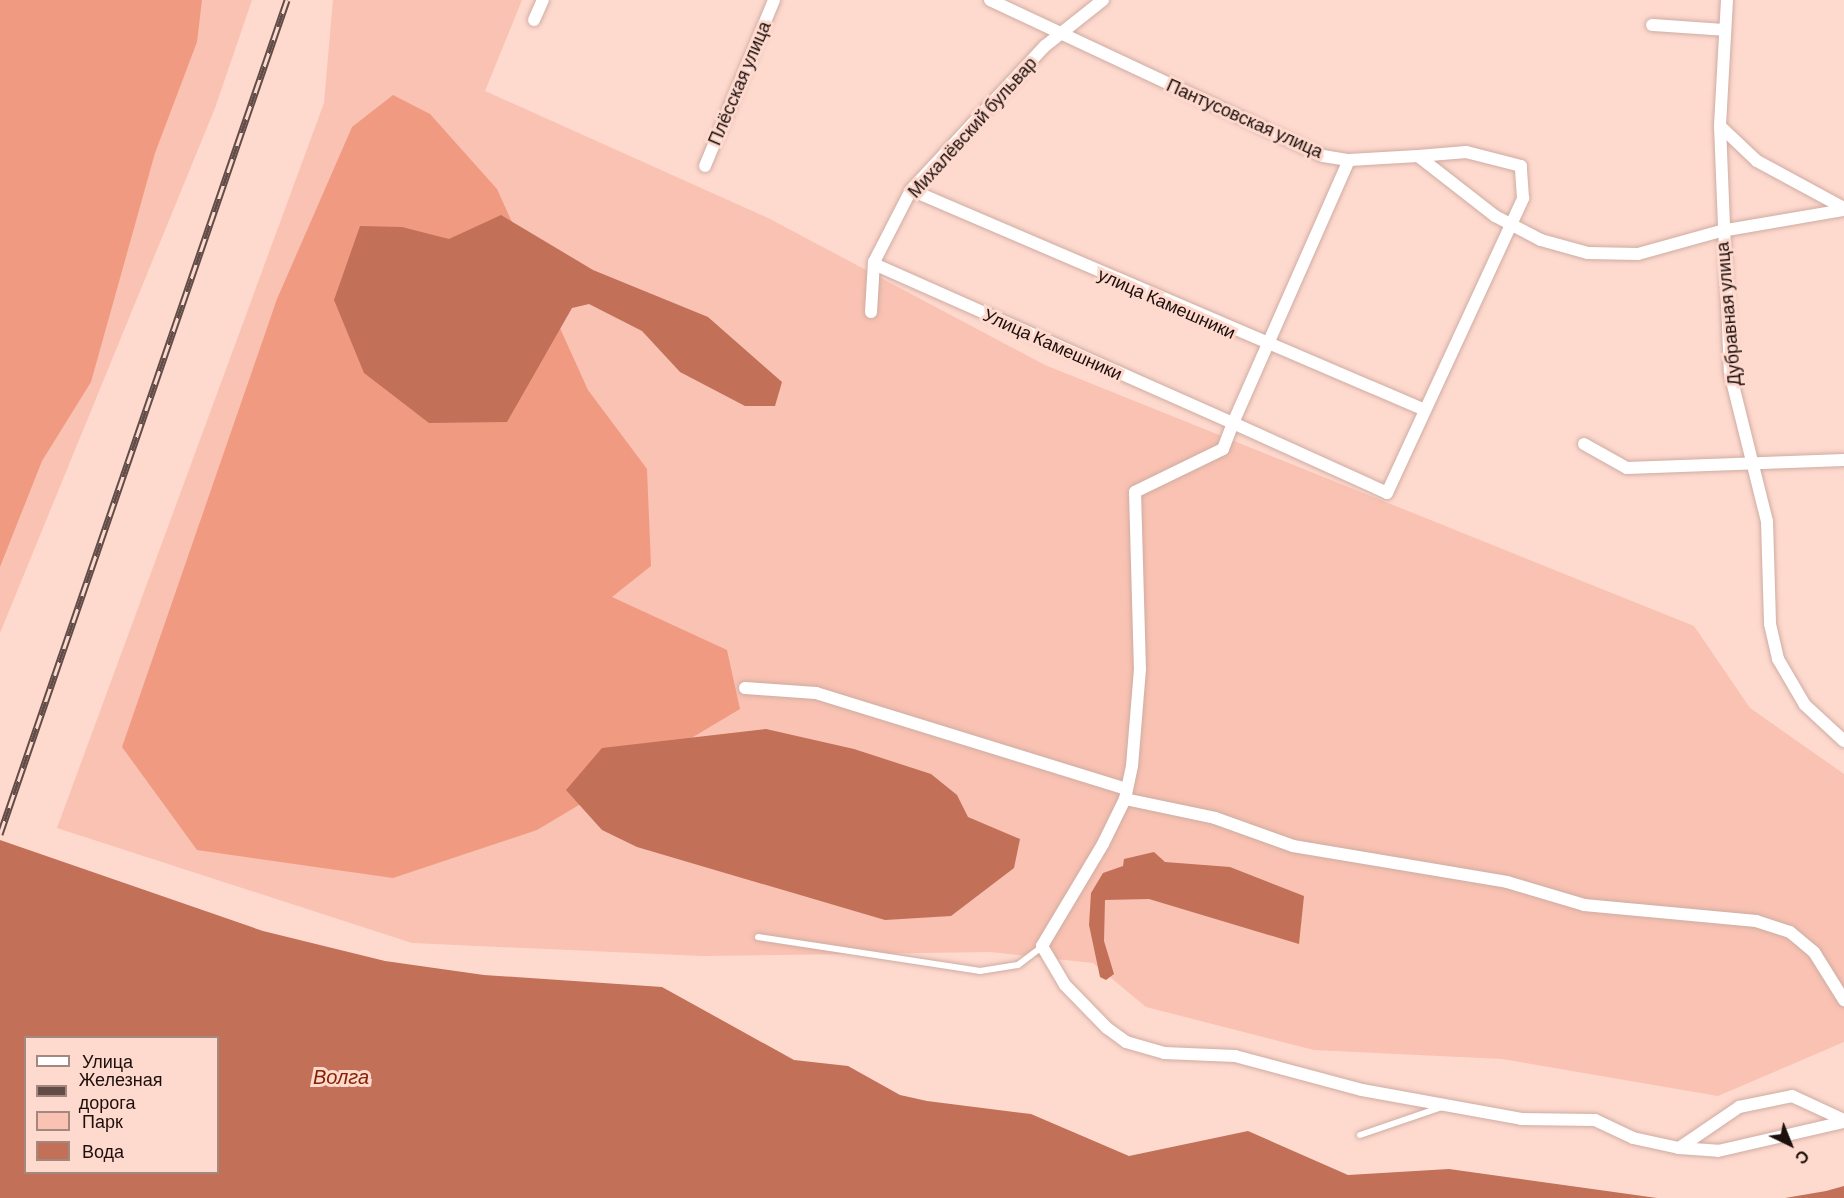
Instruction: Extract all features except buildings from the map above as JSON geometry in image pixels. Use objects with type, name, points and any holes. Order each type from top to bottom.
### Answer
[{"type":"street","points":[[534,20],[543,0]]},
{"type":"street","name":"Плёсская улица","points":[[705,166],[774,0]]},
{"type":"street","name":"Пантусовская улица","points":[[990,0],[1323,156],[1349,160],[1466,152],[1521,166],[1523,198],[1509,223]]},
{"type":"street","name":"Михалёвский бульвар","points":[[871,312],[873,264],[911,190],[1062,34],[1103,0]]},
{"type":"street","name":"Дубравная улица","points":[[1727,0],[1720,126],[1721,231],[1730,373],[1767,521],[1770,624],[1778,659],[1805,705],[1844,741]]},
{"type":"street","points":[[1652,25],[1725,30]]},
{"type":"street","points":[[1720,126],[1757,161],[1844,209]]},
{"type":"street","points":[[1418,156],[1509,223],[1588,253],[1638,254],[1721,231],[1844,209]]},
{"type":"street","points":[[1349,160],[1265,346],[1223,449],[1135,492],[1140,669],[1126,794],[1042,946],[1065,985],[1126,1042],[1164,1053],[1235,1056],[1362,1090],[1454,1103],[1521,1119],[1595,1120],[1633,1138],[1679,1148],[1718,1151],[1844,1121]]},
{"type":"street","name":"улица Камешники","points":[[911,190],[1265,346],[1289,349],[1425,410]]},
{"type":"street","points":[[1425,410],[1509,223]]},
{"type":"street","name":"Улица Камешники","points":[[873,264],[1387,493],[1425,410]]},
{"type":"street","points":[[1584,444],[1627,468],[1752,460],[1844,460]]},
{"type":"street","points":[[745,688],[816,693],[1126,794],[1215,818],[1293,846],[1507,882],[1584,905],[1756,921],[1790,932],[1814,952],[1844,1000]]},
{"type":"street","points":[[1679,1148],[1739,1107],[1792,1096],[1844,1121]]},
{"type":"lane","points":[[758,937],[980,971],[1018,965],[1042,946]]},
{"type":"lane","points":[[1360,1136],[1454,1103]]},
{"type":"green space","points":[[0,0],[252,0],[215,108],[0,633]]},
{"type":"green space","points":[[333,0],[522,0],[485,91],[768,218],[1045,365],[1694,626],[1750,708],[1844,774],[1844,1042],[1718,1096],[1502,1059],[1314,1050],[1146,1007],[1093,963],[990,952],[702,956],[412,943],[57,828],[324,103]]},
{"type":"shaded area","points":[[0,0],[202,0],[197,42],[155,153],[91,382],[42,461],[0,567]]},
{"type":"shaded area","points":[[393,95],[430,114],[497,189],[588,390],[647,469],[651,566],[612,597],[727,650],[740,709],[537,830],[393,878],[197,850],[122,747],[277,299],[352,127]]},
{"type":"water","points":[[501,215],[593,270],[708,317],[782,382],[775,406],[745,406],[680,372],[642,331],[589,304],[572,308],[507,422],[429,423],[364,373],[334,300],[360,226],[402,227],[449,239]]},
{"type":"water","points":[[766,729],[854,749],[931,774],[957,795],[968,817],[1020,839],[1014,868],[951,916],[885,920],[637,847],[602,830],[566,790],[602,748]]},
{"type":"water","name":"Волга","points":[[0,840],[263,931],[385,961],[484,975],[662,987],[794,1060],[848,1066],[900,1095],[927,1101],[1031,1114],[1129,1156],[1248,1131],[1348,1175],[1449,1169],[1657,1198],[0,1198]]},
{"type":"water","points":[[1154,852],[1165,862],[1230,867],[1304,896],[1299,944],[1149,899],[1105,900],[1104,941],[1114,974],[1106,980],[1100,977],[1089,925],[1091,893],[1103,873],[1123,866],[1124,859]]},
{"type":"water","points":[[1844,1186],[1844,1198],[1785,1198],[1826,1191]]},
{"type":"railway","points":[[0,834],[287,0]]}]
